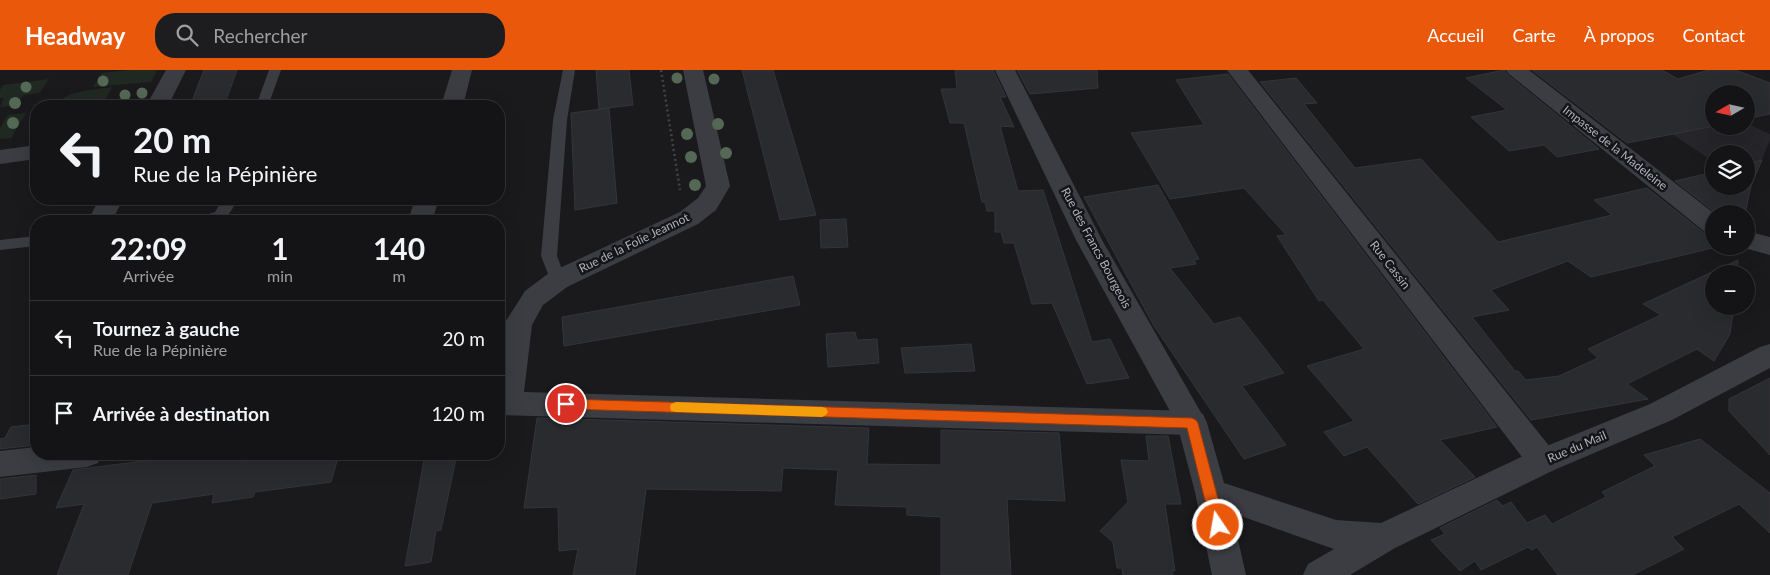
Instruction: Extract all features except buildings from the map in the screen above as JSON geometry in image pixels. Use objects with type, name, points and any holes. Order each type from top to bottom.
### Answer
[{"type":"street","points":[[160,100],[176,70]]},
{"type":"street","points":[[454,100],[462,70]]},
{"type":"street","name":"Rue de la Folie Jeannot","points":[[505,392],[518,324],[534,298],[558,280],[689,218],[707,204],[718,186],[693,70]]},
{"type":"street","name":"Rue des Francs Bourgeois","points":[[1005,70],[1089,240],[1192,423]]},
{"type":"street","name":"Rue Cassin","points":[[1237,70],[1544,461]]},
{"type":"street","name":"Impasse de la Madeleine","points":[[1516,70],[1705,219]]},
{"type":"street","points":[[0,157],[30,153]]},
{"type":"street","points":[[1755,242],[1770,246]]},
{"type":"street","name":"Rue du Mail","points":[[1320,575],[1383,538],[1544,461],[1661,412],[1770,354]]},
{"type":"street","points":[[505,402],[1192,423],[1211,492],[1229,575]]},
{"type":"street","points":[[0,464],[35,460]]},
{"type":"street","name":"Rue du Mail","points":[[1211,492],[1336,535],[1383,538]]},
{"type":"lane","points":[[264,100],[275,70]]},
{"type":"lane","points":[[558,280],[549,256],[560,120],[569,70]]},
{"type":"lane","points":[[0,245],[30,242]]},
{"type":"path","points":[[661,70],[680,197]]},
{"type":"shaded area","points":[[157,70],[151,82],[93,87],[102,73]]},
{"type":"shaded area","points":[[49,79],[39,93],[23,95],[15,106],[0,107],[4,98],[0,98],[0,90],[3,85]]},
{"type":"shaded area","points":[[112,87],[105,100],[61,100],[75,93]]},
{"type":"shaded area","points":[[1705,107],[1705,135],[1755,135],[1755,127],[1770,134],[1770,140],[1755,176],[1755,145],[1705,145],[1705,156],[1645,116]]},
{"type":"shaded area","points":[[26,113],[11,138],[0,139],[0,128],[8,115]]},
{"type":"slow traffic","points":[[676,407],[822,412]]},
{"type":"route","points":[[566,404],[1192,423],[1218,525]]}]
